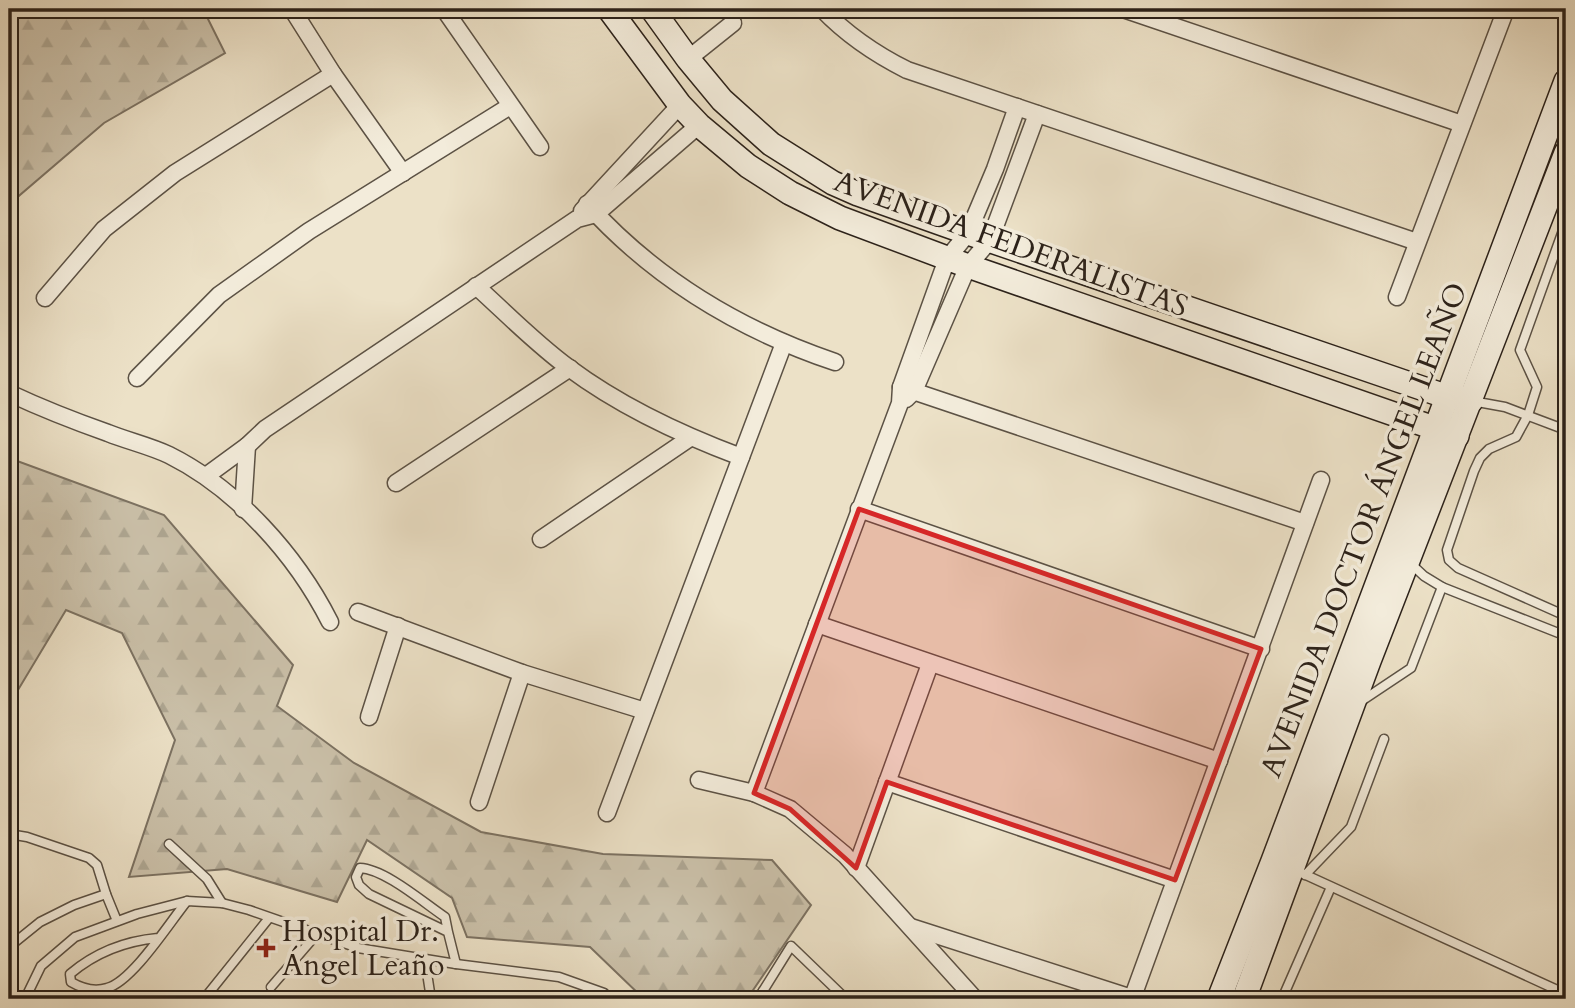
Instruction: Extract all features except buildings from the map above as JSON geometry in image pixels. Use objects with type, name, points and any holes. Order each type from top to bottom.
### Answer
[{"type":"street","points":[[292,9],[333,74],[403,173]]},
{"type":"street","points":[[444,9],[540,147]]},
{"type":"street","name":"AVENIDA FEDERALISTAS","points":[[609,9],[680,105],[699,125],[748,166],[790,193],[840,218],[958,262],[1447,432]]},
{"type":"street","points":[[822,9],[845,32],[907,70],[1418,242]]},
{"type":"street","points":[[1123,9],[1462,124]]},
{"type":"street","points":[[1397,297],[1506,9]]},
{"type":"street","name":"AVENIDA FEDERALISTAS","points":[[660,15],[688,59],[740,117],[771,144],[804,167],[858,194],[1459,399]]},
{"type":"street","points":[[688,59],[733,23]]},
{"type":"street","points":[[45,298],[104,229],[175,173],[333,74]]},
{"type":"street","name":"AVENIDA DOCTOR ÁNGEL LEAÑO","points":[[1244,999],[1459,399],[1519,205],[1566,81]]},
{"type":"street","points":[[591,209],[607,186],[680,105]]},
{"type":"street","points":[[137,378],[219,295],[309,231],[510,106]]},
{"type":"street","points":[[754,793],[859,509],[1017,107]]},
{"type":"street","points":[[958,262],[990,240],[1037,114]]},
{"type":"street","points":[[206,476],[265,429],[577,219],[699,125]]},
{"type":"street","name":"AVENIDA DOCTOR ÁNGEL LEAÑO","points":[[1459,399],[1543,214],[1566,153]]},
{"type":"street","points":[[989,182],[1010,189]]},
{"type":"street","points":[[1519,205],[1543,214]]},
{"type":"street","points":[[591,209],[623,241],[683,288],[726,315],[784,343],[835,362]]},
{"type":"street","points":[[476,286],[569,368],[690,438],[741,457]]},
{"type":"street","points":[[607,813],[784,343]]},
{"type":"street","points":[[396,483],[569,368]]},
{"type":"street","points":[[9,393],[54,414],[166,454],[206,476],[273,537],[314,591],[330,622]]},
{"type":"street","points":[[905,394],[1305,523]]},
{"type":"street","name":"AVENIDA DOCTOR ÁNGEL LEAÑO","points":[[1219,999],[1290,869],[1408,562],[1447,432]]},
{"type":"street","points":[[541,539],[690,438]]},
{"type":"street","points":[[243,509],[247,446]]},
{"type":"street","points":[[909,926],[1132,999],[1321,480]]},
{"type":"street","points":[[859,509],[1261,649]]},
{"type":"street","points":[[358,612],[522,673],[645,710]]},
{"type":"street","points":[[817,624],[1219,761]]},
{"type":"street","points":[[369,717],[398,626]]},
{"type":"street","points":[[856,868],[930,664]]},
{"type":"street","points":[[479,802],[522,673]]},
{"type":"street","points":[[699,780],[754,793],[790,809],[845,856],[975,999]]},
{"type":"street","points":[[887,782],[1175,880]]},
{"type":"lane","points":[[1566,222],[1520,350],[1536,387],[1528,415],[1516,436],[1489,449],[1480,458],[1447,550],[1448,560],[1458,568],[1566,616]]},
{"type":"lane","points":[[1459,399],[1506,407],[1566,430]]},
{"type":"lane","points":[[1408,562],[1443,587],[1566,636]]},
{"type":"lane","points":[[1352,708],[1411,668],[1443,587]]},
{"type":"lane","points":[[1290,869],[1351,827],[1384,739]]},
{"type":"lane","points":[[9,834],[27,837],[89,858],[97,865],[117,921]]},
{"type":"lane","points":[[169,844],[207,879],[222,903]]},
{"type":"lane","points":[[449,932],[369,894],[359,885],[356,877],[360,869],[370,869],[388,879],[445,917],[449,932],[456,964]]},
{"type":"lane","points":[[1290,869],[1566,994]]},
{"type":"lane","points":[[1282,999],[1331,887]]},
{"type":"lane","points":[[9,947],[40,922],[74,905],[106,894]]},
{"type":"lane","points":[[158,938],[132,940],[86,960],[70,974],[71,982],[83,989],[95,990],[110,988],[125,979],[158,938],[187,901]]},
{"type":"lane","points":[[25,999],[41,967],[75,937],[117,921],[187,901],[222,903],[249,910],[358,948],[425,960],[559,977],[604,993],[610,999]]},
{"type":"lane","points":[[204,999],[269,918]]},
{"type":"lane","points":[[271,987],[316,935]]},
{"type":"lane","points":[[758,999],[791,946],[846,999]]},
{"type":"lane","points":[[425,960],[431,999]]},
{"type":"lane","points":[[763,991],[773,999]]},
{"type":"highlighted area","points":[[859,509],[1261,649],[1175,880],[887,782],[856,868],[790,809],[754,793]]},
{"type":"green space","points":[[9,9],[203,9],[225,53],[104,123],[13,201],[9,209]]},
{"type":"green space","points":[[9,458],[164,515],[293,665],[277,706],[354,763],[481,832],[603,854],[772,860],[811,905],[747,999],[644,999],[590,947],[467,937],[452,898],[367,840],[337,902],[227,869],[129,877],[175,740],[122,633],[66,610],[9,705]]},
{"type":"place","name":"Hospital Dr. Ángel Leaño","points":[[266,948]]}]
